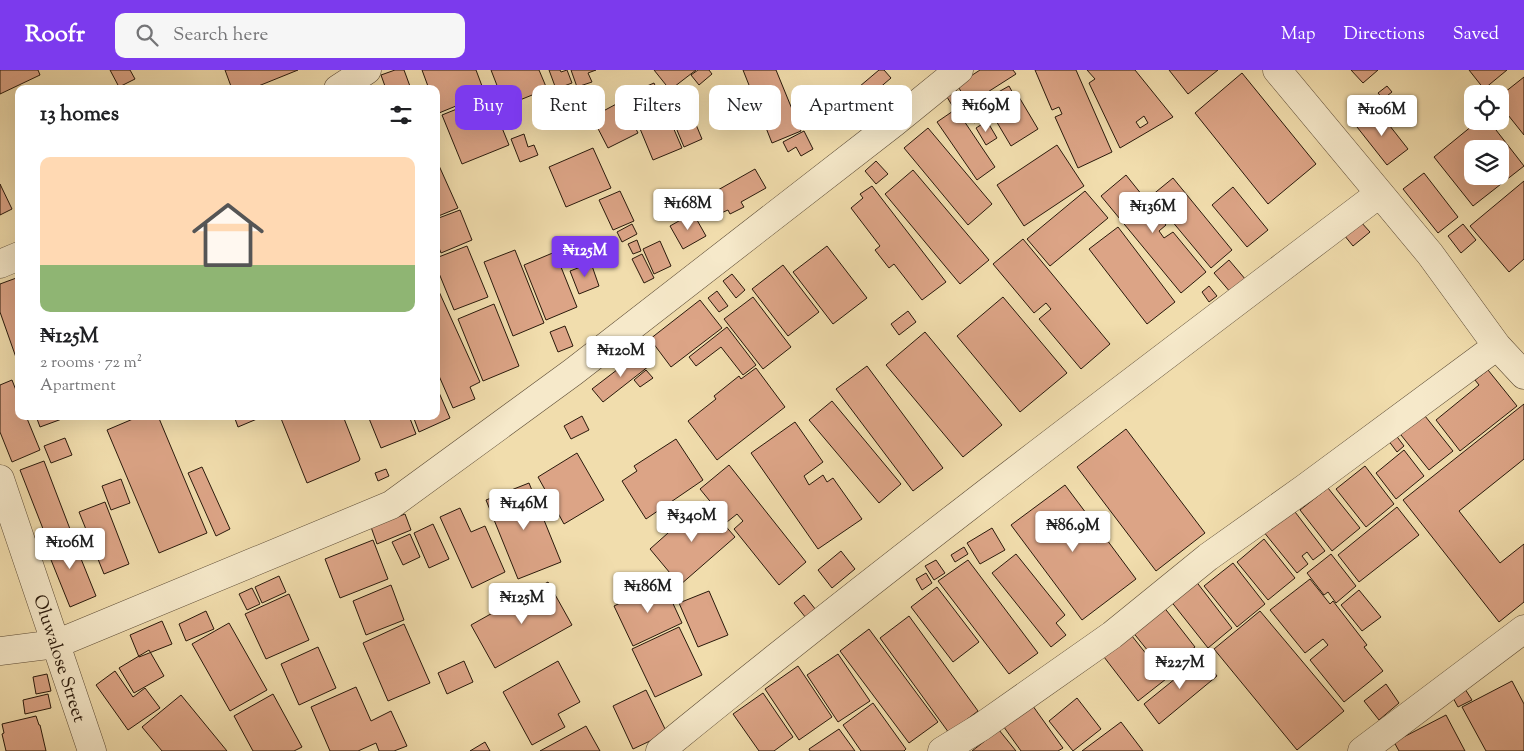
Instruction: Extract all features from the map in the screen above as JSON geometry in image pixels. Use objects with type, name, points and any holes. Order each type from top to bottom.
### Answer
[{"type":"street","points":[[344,85],[367,70]]},
{"type":"street","points":[[0,651],[56,644],[391,505],[573,372],[895,122],[958,70]]},
{"type":"street","points":[[1277,70],[1430,254],[1498,346],[1524,375]]},
{"type":"street","points":[[660,751],[799,639],[1050,444],[1379,194]]},
{"type":"street","points":[[0,264],[15,258]]},
{"type":"street","points":[[942,751],[981,727],[1112,635],[1208,557],[1498,346]]},
{"type":"street","name":"Oluwalose Street","points":[[0,480],[92,751]]},
{"type":"street","points":[[1362,751],[1524,630]]},
{"type":"building","points":[[0,70],[38,70],[40,75],[15,85],[15,87],[0,94]]},
{"type":"building","points":[[110,70],[130,70],[135,79],[123,85],[118,85]]},
{"type":"building","points":[[225,70],[298,70],[261,85],[231,85]]},
{"type":"building","points":[[395,70],[404,70],[410,85],[385,85],[381,75]]},
{"type":"building","points":[[422,70],[476,70],[482,85],[455,85],[455,106],[440,113],[440,85],[428,85]]},
{"type":"building","points":[[491,70],[539,70],[545,85],[532,85],[532,95],[522,99],[522,85],[497,85]]},
{"type":"building","points":[[549,70],[560,70],[561,72],[567,70],[572,83],[555,85]]},
{"type":"building","points":[[571,70],[596,70],[588,73],[592,82],[576,85]]},
{"type":"building","points":[[654,70],[696,70],[676,85],[666,85]]},
{"type":"building","points":[[698,70],[709,70],[712,74],[699,85],[691,75]]},
{"type":"building","points":[[743,70],[776,70],[791,107],[791,130],[801,131],[772,143],[767,130],[781,130],[781,85],[749,85]]},
{"type":"building","points":[[879,70],[884,70],[891,78],[883,85],[861,85]]},
{"type":"building","points":[[980,70],[1013,70],[1016,74],[969,104],[957,85]]},
{"type":"building","points":[[1035,70],[1076,70],[1112,152],[1078,168],[1055,117],[1062,114],[1059,107],[1052,110]]},
{"type":"building","points":[[1087,70],[1135,70],[1173,117],[1120,148],[1089,83],[1095,79]],"holes":[[[1144,116],[1148,123],[1140,128],[1136,122]]]},
{"type":"building","points":[[1169,70],[1218,70],[1188,94]]},
{"type":"building","points":[[1351,70],[1378,70],[1363,83]]},
{"type":"building","points":[[1469,70],[1507,70],[1489,85],[1481,85]]},
{"type":"building","points":[[1242,73],[1316,164],[1268,204],[1195,113]]},
{"type":"building","points":[[1524,77],[1524,135],[1509,116],[1509,89]]},
{"type":"building","points":[[1009,86],[1015,97],[992,110],[986,99]]},
{"type":"building","points":[[1387,86],[1392,92],[1383,99],[1378,93]]},
{"type":"building","points":[[956,90],[963,100],[953,107],[947,97]]},
{"type":"building","points":[[1019,97],[1038,129],[1011,146],[992,114]]},
{"type":"building","points":[[979,102],[987,115],[974,123],[966,109]]},
{"type":"building","points":[[615,105],[615,130],[636,130],[638,133],[608,148],[599,130],[605,130],[605,110]]},
{"type":"building","points":[[956,109],[995,167],[977,180],[937,122]]},
{"type":"building","points":[[1379,109],[1408,149],[1387,165],[1357,127]]},
{"type":"building","points":[[455,110],[455,130],[503,130],[509,145],[462,164],[442,115]]},
{"type":"building","points":[[987,121],[997,138],[986,145],[976,128]]},
{"type":"building","points":[[928,128],[992,204],[968,225],[904,148]]},
{"type":"building","points":[[641,130],[674,130],[682,148],[653,160]]},
{"type":"building","points":[[677,130],[698,130],[702,139],[684,147]]},
{"type":"building","points":[[1467,130],[1496,130],[1504,140],[1464,140],[1464,185],[1500,185],[1473,206],[1434,157]]},
{"type":"building","points":[[804,131],[813,149],[801,156],[796,147],[788,152],[783,142]]},
{"type":"building","points":[[524,134],[528,147],[534,145],[538,155],[520,162],[511,139]]},
{"type":"building","points":[[1057,145],[1084,186],[1024,226],[997,185]]},
{"type":"building","points":[[1509,147],[1524,166],[1509,178]]},
{"type":"building","points":[[593,148],[611,188],[566,207],[549,167]]},
{"type":"building","points":[[876,161],[888,174],[876,184],[865,171]]},
{"type":"building","points":[[440,168],[458,208],[440,215]]},
{"type":"building","points":[[755,169],[766,188],[741,202],[744,207],[730,214],[728,210],[712,217],[702,199]]},
{"type":"building","points":[[913,170],[989,260],[960,284],[885,194]]},
{"type":"building","points":[[1424,173],[1458,217],[1438,233],[1403,189]]},
{"type":"building","points":[[1126,175],[1166,225],[1159,231],[1164,238],[1173,232],[1206,272],[1181,293],[1101,196]]},
{"type":"building","points":[[1173,178],[1232,250],[1211,268],[1151,196]]},
{"type":"building","points":[[1524,181],[1524,259],[1509,272],[1470,226]]},
{"type":"building","points":[[0,184],[12,209],[0,215]]},
{"type":"building","points":[[872,186],[946,282],[922,300],[894,264],[889,268],[875,250],[880,246],[851,208],[863,198],[860,194]]},
{"type":"building","points":[[1233,187],[1268,230],[1247,247],[1212,205]]},
{"type":"building","points":[[620,191],[634,221],[613,230],[599,200]]},
{"type":"building","points":[[1085,191],[1108,218],[1050,266],[1027,239]]},
{"type":"building","points":[[460,210],[472,240],[441,253],[440,218]]},
{"type":"building","points":[[693,213],[706,236],[683,249],[670,226]]},
{"type":"building","points":[[1360,221],[1370,232],[1353,246],[1344,235]]},
{"type":"building","points":[[632,224],[637,234],[622,242],[617,232]]},
{"type":"building","points":[[1463,224],[1476,240],[1461,253],[1448,236]]},
{"type":"building","points":[[1118,227],[1175,302],[1147,324],[1089,249]]},
{"type":"building","points":[[1023,239],[1110,344],[1081,369],[1039,319],[1051,309],[1046,303],[1034,313],[993,264]]},
{"type":"building","points":[[637,240],[641,251],[633,254],[628,244]]},
{"type":"building","points":[[660,241],[671,266],[654,274],[643,249]]},
{"type":"building","points":[[467,246],[488,297],[454,310],[440,276],[440,256]]},
{"type":"building","points":[[827,246],[867,298],[833,324],[793,272]]},
{"type":"building","points":[[515,250],[544,323],[513,336],[484,262]]},
{"type":"building","points":[[555,252],[577,307],[546,320],[524,265]]},
{"type":"building","points":[[642,254],[654,278],[644,283],[632,259]]},
{"type":"building","points":[[1229,260],[1246,280],[1231,293],[1214,273]]},
{"type":"building","points":[[591,263],[599,286],[579,294],[570,271]]},
{"type":"building","points":[[783,265],[819,312],[788,336],[752,289]]},
{"type":"building","points":[[732,274],[745,290],[736,298],[723,281]]},
{"type":"building","points":[[15,278],[15,355],[0,312],[0,284]]},
{"type":"building","points":[[1209,286],[1217,296],[1209,302],[1202,292]]},
{"type":"building","points":[[717,291],[728,306],[719,312],[708,298]]},
{"type":"building","points":[[440,294],[480,382],[470,387],[475,399],[453,408],[440,378]]},
{"type":"building","points":[[753,297],[791,347],[763,369],[724,319]]},
{"type":"building","points":[[1003,297],[1067,373],[1020,412],[957,336]]},
{"type":"building","points":[[700,300],[722,328],[671,367],[650,339]]},
{"type":"building","points":[[494,304],[519,366],[483,381],[458,319]]},
{"type":"building","points":[[908,311],[916,322],[899,335],[891,324]]},
{"type":"building","points":[[565,326],[573,346],[558,352],[550,332]]},
{"type":"building","points":[[727,327],[756,365],[743,375],[721,347],[696,366],[689,357]]},
{"type":"building","points":[[925,332],[1002,425],[963,457],[886,365]]},
{"type":"building","points":[[639,353],[649,366],[603,402],[592,389]]},
{"type":"building","points":[[867,366],[943,468],[913,491],[836,389]]},
{"type":"building","points":[[756,368],[785,407],[717,460],[688,421],[716,399],[714,396],[739,376],[741,379]]},
{"type":"building","points":[[646,370],[653,378],[640,387],[634,380]]},
{"type":"building","points":[[1488,370],[1517,406],[1460,451],[1436,420],[1479,385],[1475,380]]},
{"type":"building","points":[[12,380],[15,388],[15,420],[28,420],[40,450],[12,462],[0,432],[0,385]]},
{"type":"building","points":[[440,395],[450,418],[419,432],[414,420],[440,420]]},
{"type":"building","points":[[832,401],[901,484],[879,503],[809,420]]},
{"type":"building","points":[[1524,404],[1524,459],[1459,511],[1500,563],[1524,544],[1524,602],[1499,622],[1403,500]]},
{"type":"building","points":[[1421,411],[1453,451],[1429,470],[1397,430]]},
{"type":"building","points":[[582,416],[589,430],[571,439],[564,426]]},
{"type":"building","points":[[37,420],[59,420],[40,427]]},
{"type":"building","points":[[131,420],[160,420],[207,533],[159,553],[107,430]]},
{"type":"building","points":[[235,420],[255,420],[238,427]]},
{"type":"building","points":[[282,420],[345,420],[360,459],[359,461],[307,483]]},
{"type":"building","points":[[370,420],[411,420],[416,434],[381,448]]},
{"type":"building","points":[[795,422],[823,462],[804,476],[809,485],[823,475],[827,482],[833,478],[862,519],[818,549],[751,453]]},
{"type":"building","points":[[1126,429],[1205,533],[1156,571],[1077,467]]},
{"type":"building","points":[[1395,434],[1404,446],[1397,452],[1388,440]]},
{"type":"building","points":[[65,438],[72,455],[51,463],[44,446]]},
{"type":"building","points":[[676,439],[703,480],[646,519],[622,481],[637,471],[634,466]]},
{"type":"building","points":[[1404,450],[1424,476],[1396,499],[1376,473]]},
{"type":"building","points":[[577,453],[604,500],[564,524],[538,477]]},
{"type":"building","points":[[44,461],[70,529],[47,539],[20,470]]},
{"type":"building","points":[[729,465],[806,562],[779,585],[734,529],[743,521],[737,514],[727,522],[700,489]]},
{"type":"building","points":[[1365,466],[1394,504],[1366,527],[1336,489]]},
{"type":"building","points":[[202,467],[230,529],[216,536],[188,473]]},
{"type":"building","points":[[386,469],[389,476],[378,481],[375,473]]},
{"type":"building","points":[[121,479],[130,503],[111,510],[102,486]]},
{"type":"building","points":[[529,483],[561,562],[518,579],[486,500]]},
{"type":"building","points":[[1065,485],[1095,525],[1087,532],[1096,543],[1104,536],[1136,579],[1082,620],[1011,525]]},
{"type":"building","points":[[1328,488],[1360,528],[1332,551],[1300,510]]},
{"type":"building","points":[[704,501],[735,537],[680,585],[650,549]]},
{"type":"building","points":[[105,502],[129,564],[104,574],[79,512]]},
{"type":"building","points":[[1397,507],[1419,535],[1359,582],[1338,555]]},
{"type":"building","points":[[460,508],[471,532],[485,526],[505,572],[472,588],[440,517]]},
{"type":"building","points":[[1292,508],[1325,551],[1313,560],[1307,552],[1302,556],[1308,564],[1297,573],[1263,531]]},
{"type":"building","points":[[405,514],[411,530],[377,544],[371,527]]},
{"type":"building","points":[[433,524],[449,559],[429,568],[414,533]]},
{"type":"building","points":[[992,528],[1005,550],[980,564],[967,543]]},
{"type":"building","points":[[71,534],[96,596],[70,607],[45,545]]},
{"type":"building","points":[[410,534],[420,557],[403,565],[392,542]]},
{"type":"building","points":[[1264,539],[1295,578],[1268,600],[1237,562]]},
{"type":"building","points":[[373,540],[388,579],[340,598],[325,559]]},
{"type":"building","points":[[964,547],[968,554],[955,562],[951,555]]},
{"type":"building","points":[[841,551],[855,569],[832,588],[818,570]]},
{"type":"building","points":[[1016,554],[1065,615],[1056,623],[1066,635],[1051,647],[992,573]]},
{"type":"building","points":[[1331,554],[1356,586],[1336,603],[1328,592],[1324,595],[1307,573]]},
{"type":"building","points":[[936,560],[945,573],[934,580],[925,566]]},
{"type":"building","points":[[968,560],[1038,653],[1009,674],[938,581]]},
{"type":"building","points":[[1233,563],[1265,604],[1237,627],[1204,586]]},
{"type":"building","points":[[926,573],[932,583],[922,590],[916,579]]},
{"type":"building","points":[[279,576],[286,592],[262,603],[255,587]]},
{"type":"building","points":[[1310,579],[1330,604],[1333,601],[1367,645],[1364,647],[1383,671],[1344,702],[1310,660],[1328,645],[1323,639],[1305,653],[1270,610]]},
{"type":"building","points":[[1195,580],[1232,628],[1208,648],[1170,600]]},
{"type":"building","points":[[548,582],[572,625],[495,668],[471,625]]},
{"type":"building","points":[[663,582],[682,623],[633,646],[614,606]]},
{"type":"building","points":[[391,585],[404,620],[366,635],[353,601]]},
{"type":"building","points":[[937,587],[979,642],[953,662],[911,607]]},
{"type":"building","points":[[252,588],[260,604],[247,610],[239,594]]},
{"type":"building","points":[[1359,590],[1381,617],[1362,631],[1341,605]]},
{"type":"building","points":[[709,591],[728,635],[698,647],[679,603]]},
{"type":"building","points":[[289,594],[309,640],[266,659],[245,614]]},
{"type":"building","points":[[804,595],[816,610],[806,618],[794,603]]},
{"type":"building","points":[[1163,606],[1195,647],[1164,671],[1132,631]]},
{"type":"building","points":[[206,611],[214,629],[186,641],[179,624]]},
{"type":"building","points":[[1260,611],[1344,711],[1297,750],[1214,649]]},
{"type":"building","points":[[909,616],[978,711],[949,733],[880,638]]},
{"type":"building","points":[[162,621],[172,644],[139,657],[130,635]]},
{"type":"building","points":[[229,623],[267,690],[230,711],[192,644]]},
{"type":"building","points":[[404,624],[430,683],[388,701],[363,643]]},
{"type":"building","points":[[679,627],[702,675],[655,697],[632,649]]},
{"type":"building","points":[[869,629],[938,722],[909,743],[840,651]]},
{"type":"building","points":[[1132,636],[1166,679],[1138,701],[1104,657]]},
{"type":"building","points":[[318,647],[336,688],[299,705],[281,664]]},
{"type":"building","points":[[149,650],[164,676],[134,693],[119,668]]},
{"type":"building","points":[[838,654],[870,701],[838,722],[807,675]]},
{"type":"building","points":[[1202,657],[1217,676],[1159,724],[1144,704]]},
{"type":"building","points":[[464,661],[473,682],[447,694],[438,673]]},
{"type":"building","points":[[558,661],[580,702],[558,714],[565,727],[532,745],[503,692]]},
{"type":"building","points":[[798,666],[832,717],[799,740],[765,689]]},
{"type":"building","points":[[115,671],[133,697],[145,688],[160,708],[128,730],[96,685]]},
{"type":"building","points":[[47,674],[51,691],[36,694],[33,677]]},
{"type":"building","points":[[1512,681],[1524,704],[1524,751],[1486,751],[1462,707]]},
{"type":"building","points":[[1386,684],[1399,703],[1379,720],[1364,701]]},
{"type":"building","points":[[356,687],[371,721],[391,711],[407,746],[394,751],[379,751],[376,743],[358,751],[330,751],[311,707]]},
{"type":"building","points":[[1465,689],[1472,700],[1458,707],[1452,696]]},
{"type":"building","points":[[646,690],[667,733],[633,749],[613,706]]},
{"type":"building","points":[[763,693],[793,737],[774,751],[759,751],[733,714]]},
{"type":"building","points":[[48,694],[51,708],[25,714],[23,700]]},
{"type":"building","points":[[273,694],[302,747],[294,751],[253,751],[234,716]]},
{"type":"building","points":[[181,695],[227,751],[162,751],[142,727]]},
{"type":"building","points":[[1077,698],[1101,729],[1073,751],[1049,721]]},
{"type":"building","points":[[1030,702],[1063,748],[1058,751],[1021,751],[1001,723]]},
{"type":"building","points":[[873,703],[906,749],[904,751],[861,751],[843,725]]},
{"type":"building","points":[[1446,715],[1465,751],[1399,751],[1394,742]]},
{"type":"building","points":[[36,716],[46,751],[6,751],[2,724]]},
{"type":"building","points":[[1121,722],[1143,751],[1082,751]]},
{"type":"building","points":[[586,726],[600,751],[540,751]]},
{"type":"building","points":[[839,729],[855,751],[810,751],[809,749]]},
{"type":"building","points":[[999,730],[1016,751],[972,751]]},
{"type":"building","points":[[485,742],[490,751],[470,751]]}]
